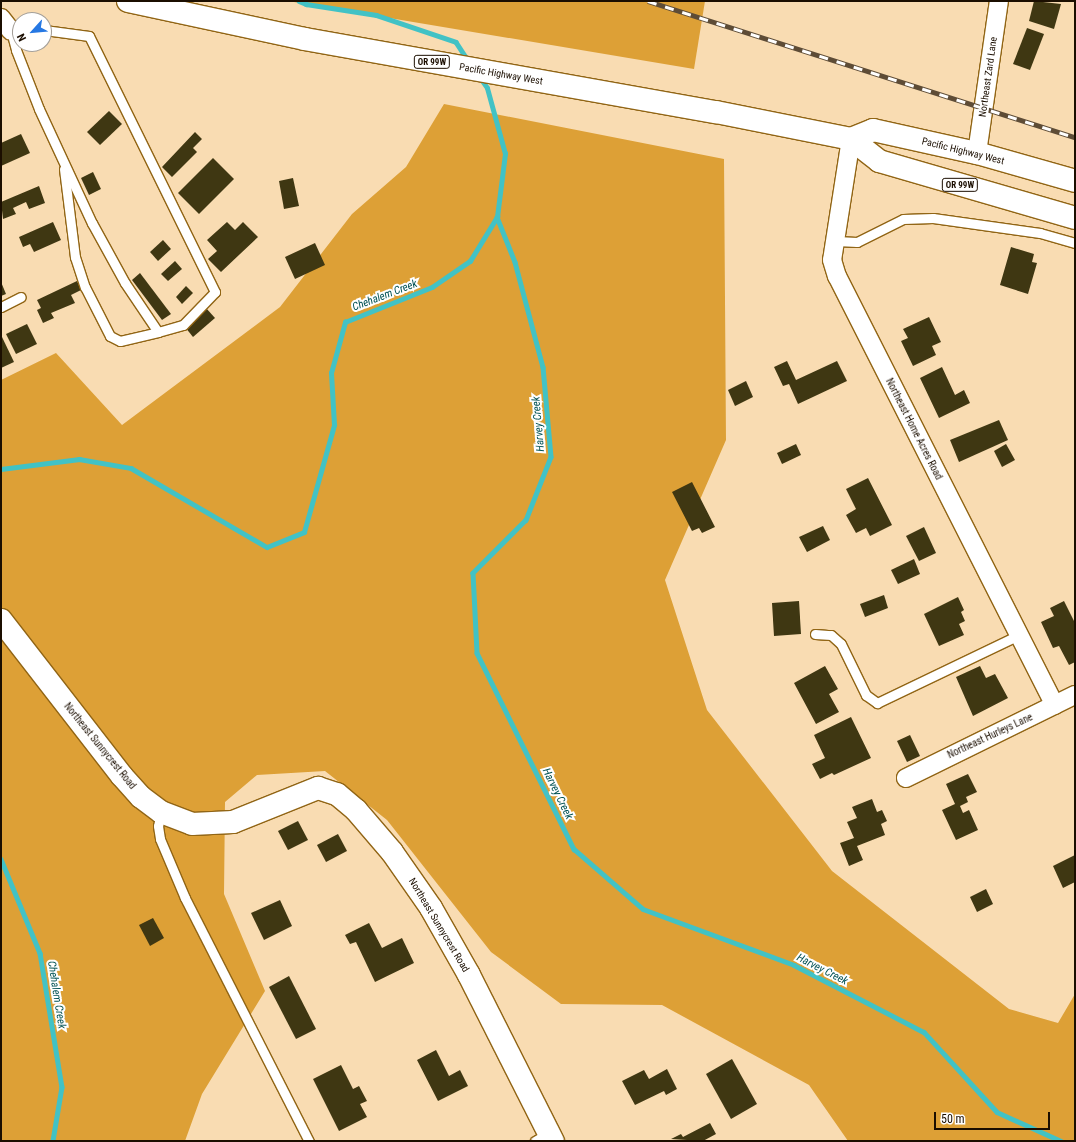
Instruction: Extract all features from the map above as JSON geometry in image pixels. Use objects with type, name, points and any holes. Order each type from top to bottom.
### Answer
[{"type":"main road","name":"Pacific Highway West","points":[[138,3],[304,39],[716,112],[851,139],[879,161],[1075,218]]},
{"type":"main road","name":"Pacific Highway West","points":[[851,139],[873,130],[977,153],[1075,181]]},
{"type":"main road","name":"Northeast Sunnycrest Road","points":[[1,620],[122,776],[141,797],[161,812],[178,821],[210,825],[233,822],[318,788],[338,794],[392,852],[431,908],[469,975],[546,1138]]},
{"type":"street","name":"Northeast Zard Lane","points":[[977,153],[999,1]]},
{"type":"street","name":"Northeast Home Acres Road","points":[[851,139],[832,260],[837,276],[1055,705]]},
{"type":"street","name":"Northeast Hurleys Lane","points":[[906,778],[1075,695]]},
{"type":"lane","points":[[11,26],[16,50],[36,102],[92,223],[125,283],[158,332]]},
{"type":"lane","points":[[52,31],[89,36],[215,292],[183,325],[120,341],[110,336],[86,287],[75,257],[64,162]]},
{"type":"lane","points":[[836,241],[857,242],[903,219],[933,218],[1040,232],[1075,242]]},
{"type":"lane","points":[[1,307],[21,297]]},
{"type":"lane","points":[[815,634],[830,635],[841,644],[866,695],[877,703],[1019,635]]},
{"type":"lane","points":[[161,812],[158,826],[160,839],[185,898],[309,1141]]},
{"type":"shaded area","points":[[288,1],[705,1],[694,69]]},
{"type":"shaded area","points":[[444,104],[724,159],[726,440],[665,580],[707,710],[832,871],[1009,1009],[1058,1023],[1075,994],[1075,1141],[848,1141],[809,1085],[662,1005],[561,1004],[491,952],[387,820],[325,771],[257,775],[225,802],[224,894],[265,991],[202,1094],[185,1141],[1,1141],[1,380],[56,353],[122,425],[280,307],[352,214],[406,167]]},
{"type":"building","points":[[1034,1],[1061,4],[1054,29],[1029,21]]},
{"type":"building","points":[[1027,28],[1044,34],[1030,70],[1013,64]]},
{"type":"building","points":[[109,111],[122,124],[100,145],[87,132]]},
{"type":"building","points":[[195,132],[202,139],[193,148],[197,152],[172,177],[162,167]]},
{"type":"building","points":[[21,134],[30,153],[1,166],[1,143]]},
{"type":"building","points":[[213,158],[234,179],[199,214],[178,193]]},
{"type":"building","points":[[93,172],[101,189],[89,195],[81,178]]},
{"type":"building","points":[[293,178],[299,206],[284,209],[279,181]]},
{"type":"building","points":[[39,186],[45,203],[29,209],[26,202],[13,208],[16,214],[3,219],[1,202]]},
{"type":"building","points":[[53,222],[61,240],[34,252],[30,244],[23,247],[19,237]]},
{"type":"building","points":[[227,222],[235,230],[243,222],[258,237],[221,272],[208,259],[217,251],[207,240]]},
{"type":"building","points":[[163,240],[171,249],[158,261],[150,252]]},
{"type":"building","points":[[315,243],[325,265],[295,279],[285,257]]},
{"type":"building","points":[[1011,247],[1034,254],[1032,262],[1037,263],[1028,294],[1000,285]]},
{"type":"building","points":[[175,261],[182,269],[168,281],[161,274]]},
{"type":"building","points":[[140,273],[171,314],[162,320],[132,280]]},
{"type":"building","points":[[77,281],[81,290],[71,295],[75,303],[51,313],[54,318],[43,323],[37,310],[41,308],[37,300]]},
{"type":"building","points":[[1,282],[6,294],[1,296]]},
{"type":"building","points":[[186,286],[193,293],[182,304],[176,297]]},
{"type":"building","points":[[206,308],[215,318],[193,337],[185,327]]},
{"type":"building","points":[[929,317],[941,342],[932,346],[936,355],[913,366],[901,341],[908,338],[903,329]]},
{"type":"building","points":[[27,324],[37,344],[16,354],[6,334]]},
{"type":"building","points":[[2,337],[14,362],[1,368],[1,338]]},
{"type":"building","points":[[787,361],[796,380],[837,361],[847,381],[798,404],[789,384],[783,386],[774,367]]},
{"type":"building","points":[[942,367],[955,395],[964,390],[970,403],[939,418],[920,378]]},
{"type":"building","points":[[746,381],[753,397],[735,406],[728,390]]},
{"type":"building","points":[[999,420],[1008,440],[959,462],[950,440]]},
{"type":"building","points":[[796,444],[801,455],[782,464],[777,453]]},
{"type":"building","points":[[1006,444],[1015,460],[1002,467],[994,451]]},
{"type":"building","points":[[868,478],[892,525],[870,536],[866,528],[856,533],[846,515],[856,509],[846,489]]},
{"type":"building","points":[[692,482],[715,527],[702,533],[699,528],[692,531],[672,492]]},
{"type":"building","points":[[823,526],[830,540],[807,552],[799,537]]},
{"type":"building","points":[[924,527],[936,553],[919,561],[906,536]]},
{"type":"building","points":[[914,559],[920,574],[898,584],[891,570]]},
{"type":"building","points":[[884,595],[888,608],[865,617],[860,604]]},
{"type":"building","points":[[958,597],[964,610],[961,612],[965,621],[959,624],[964,635],[939,646],[924,614]]},
{"type":"building","points":[[799,601],[801,634],[774,636],[772,603]]},
{"type":"building","points":[[1064,601],[1075,623],[1075,662],[1069,665],[1059,646],[1053,648],[1041,622],[1054,616],[1050,608]]},
{"type":"building","points":[[825,666],[838,689],[829,694],[839,712],[816,724],[794,683]]},
{"type":"building","points":[[980,666],[986,678],[995,674],[1008,698],[973,716],[956,677]]},
{"type":"building","points":[[851,717],[871,758],[834,775],[832,773],[820,779],[812,764],[825,758],[814,735]]},
{"type":"building","points":[[910,735],[920,756],[907,762],[897,741]]},
{"type":"building","points":[[968,774],[977,792],[966,797],[968,802],[960,806],[963,813],[969,810],[978,830],[956,840],[942,810],[955,804],[946,784]]},
{"type":"building","points":[[872,799],[877,812],[882,810],[887,821],[881,824],[885,835],[857,846],[863,860],[849,866],[840,843],[854,838],[847,822],[857,818],[852,807]]},
{"type":"building","points":[[298,821],[308,840],[288,850],[278,831]]},
{"type":"building","points":[[338,834],[347,851],[326,862],[317,845]]},
{"type":"building","points":[[1075,855],[1075,882],[1063,888],[1053,866]]},
{"type":"building","points":[[986,889],[993,904],[977,912],[970,897]]},
{"type":"building","points":[[280,900],[292,926],[264,940],[251,913]]},
{"type":"building","points":[[153,918],[164,938],[150,946],[139,925]]},
{"type":"building","points":[[369,923],[382,948],[402,938],[414,963],[375,982],[356,942],[350,944],[345,935]]},
{"type":"building","points":[[289,976],[316,1029],[296,1039],[269,987]]},
{"type":"building","points":[[436,1050],[449,1076],[460,1070],[468,1086],[438,1101],[417,1060]]},
{"type":"building","points":[[732,1059],[757,1104],[731,1119],[706,1074]]},
{"type":"building","points":[[341,1065],[353,1089],[359,1086],[367,1101],[360,1104],[367,1117],[339,1131],[313,1079]]},
{"type":"building","points":[[667,1069],[677,1089],[666,1095],[664,1091],[635,1105],[622,1081],[644,1070],[649,1079]]},
{"type":"building","points":[[710,1123],[716,1134],[703,1141],[671,1139],[681,1134],[683,1137]]},
{"type":"waterway","name":"Chehalem Creek","points":[[299,1],[306,4],[376,15],[456,42],[469,62]]},
{"type":"waterway","name":"Chehalem Creek","points":[[1,469],[79,459],[131,468],[267,547],[304,532],[334,425],[331,373],[345,322],[432,287],[470,261],[497,217],[505,154],[487,88],[480,78]]},
{"type":"waterway","name":"Harvey Creek","points":[[497,217],[515,262],[543,367],[551,457],[526,520],[473,573],[477,653],[574,849],[643,909],[794,965],[924,1032],[997,1112],[1061,1141]]},
{"type":"waterway","name":"Chehalem Creek","points":[[1,859],[40,953],[62,1087],[53,1141]]},
{"type":"railway","points":[[648,1],[1075,137]]}]
